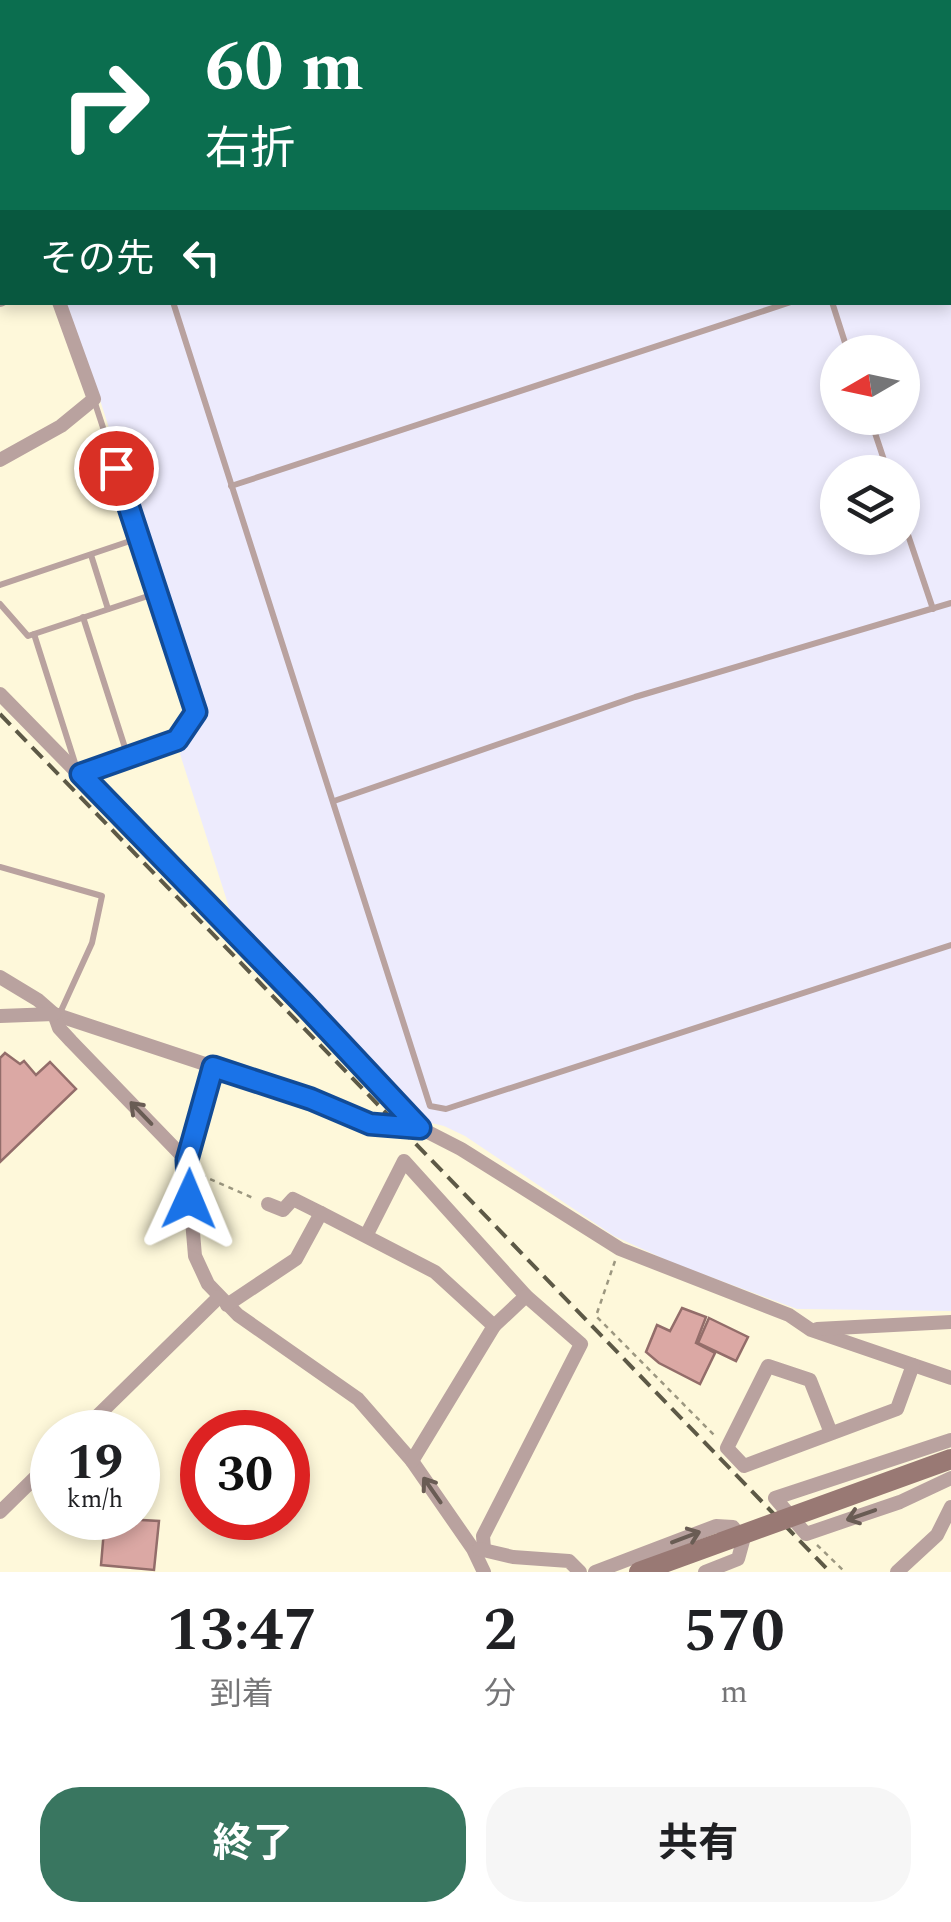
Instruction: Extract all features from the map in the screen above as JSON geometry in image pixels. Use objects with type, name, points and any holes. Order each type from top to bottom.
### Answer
[{"type":"street","points":[[0,460],[61,426],[94,398],[59,305]]},
{"type":"street","points":[[0,694],[420,1128],[461,1149],[620,1248],[789,1315],[811,1330],[951,1378]]},
{"type":"street","points":[[0,977],[54,1014],[59,1028],[187,1164],[195,1256],[200,1270],[223,1301],[358,1400],[412,1461],[479,1549],[484,1572]]},
{"type":"street","points":[[0,1016],[54,1014],[311,1099],[370,1124],[420,1128]]},
{"type":"street","points":[[366,1234],[404,1162],[526,1296],[580,1344],[479,1549]]},
{"type":"street","points":[[268,1204],[284,1210],[293,1200],[366,1234],[435,1272],[494,1326]]},
{"type":"street","points":[[105,1410],[223,1301],[296,1259],[321,1213]]},
{"type":"street","points":[[412,1461],[494,1326],[526,1296]]},
{"type":"street","points":[[811,1330],[951,1322]]},
{"type":"street","points":[[831,1434],[810,1380],[768,1366],[727,1448],[744,1466],[831,1434],[897,1409],[913,1365]]},
{"type":"street","points":[[951,1440],[775,1498],[806,1534],[900,1502],[951,1478]]},
{"type":"street","points":[[639,1572],[951,1459]]},
{"type":"street","points":[[0,1512],[30,1483]]},
{"type":"street","points":[[897,1572],[937,1535],[951,1506]]},
{"type":"street","points":[[595,1572],[716,1526],[733,1528],[743,1541],[738,1560],[705,1572]]},
{"type":"street","points":[[479,1549],[513,1558],[569,1561],[580,1572]]},
{"type":"lane","points":[[174,305],[430,1106],[446,1109],[951,945]]},
{"type":"lane","points":[[230,486],[782,305]]},
{"type":"lane","points":[[833,305],[843,335]]},
{"type":"lane","points":[[34,634],[79,773],[177,740],[196,712],[94,398]]},
{"type":"lane","points":[[0,586],[140,538]]},
{"type":"lane","points":[[90,555],[108,610]]},
{"type":"lane","points":[[915,555],[933,608]]},
{"type":"lane","points":[[0,604],[28,636],[157,593]]},
{"type":"lane","points":[[334,801],[635,697],[951,602]]},
{"type":"lane","points":[[83,618],[128,757]]},
{"type":"lane","points":[[0,867],[102,896],[92,943],[60,1013],[54,1014]]},
{"type":"lane","points":[[187,1164],[213,1067]]},
{"type":"path","points":[[187,1164],[268,1204]]},
{"type":"path","points":[[620,1248],[596,1316],[727,1448]]},
{"type":"path","points":[[806,1534],[845,1572]]},
{"type":"shaded area","points":[[67,305],[951,305],[951,1311],[797,1309],[673,1263],[614,1236],[465,1136],[414,1119],[236,929],[180,754],[201,714]]},
{"type":"building","points":[[5,1053],[20,1064],[24,1061],[36,1075],[50,1062],[76,1089],[0,1162],[0,1058]]},
{"type":"building","points":[[682,1308],[706,1317],[696,1343],[715,1353],[700,1384],[646,1352],[657,1325],[670,1331]]},
{"type":"building","points":[[709,1318],[748,1337],[736,1361],[698,1343]]},
{"type":"building","points":[[103,1540],[157,1540],[154,1570],[101,1565]]},
{"type":"railway","points":[[0,714],[830,1572]]},
{"type":"route","points":[[116,468],[196,712],[177,740],[81,774],[420,1128],[370,1124],[311,1099],[213,1067],[187,1160],[189,1199]]}]
